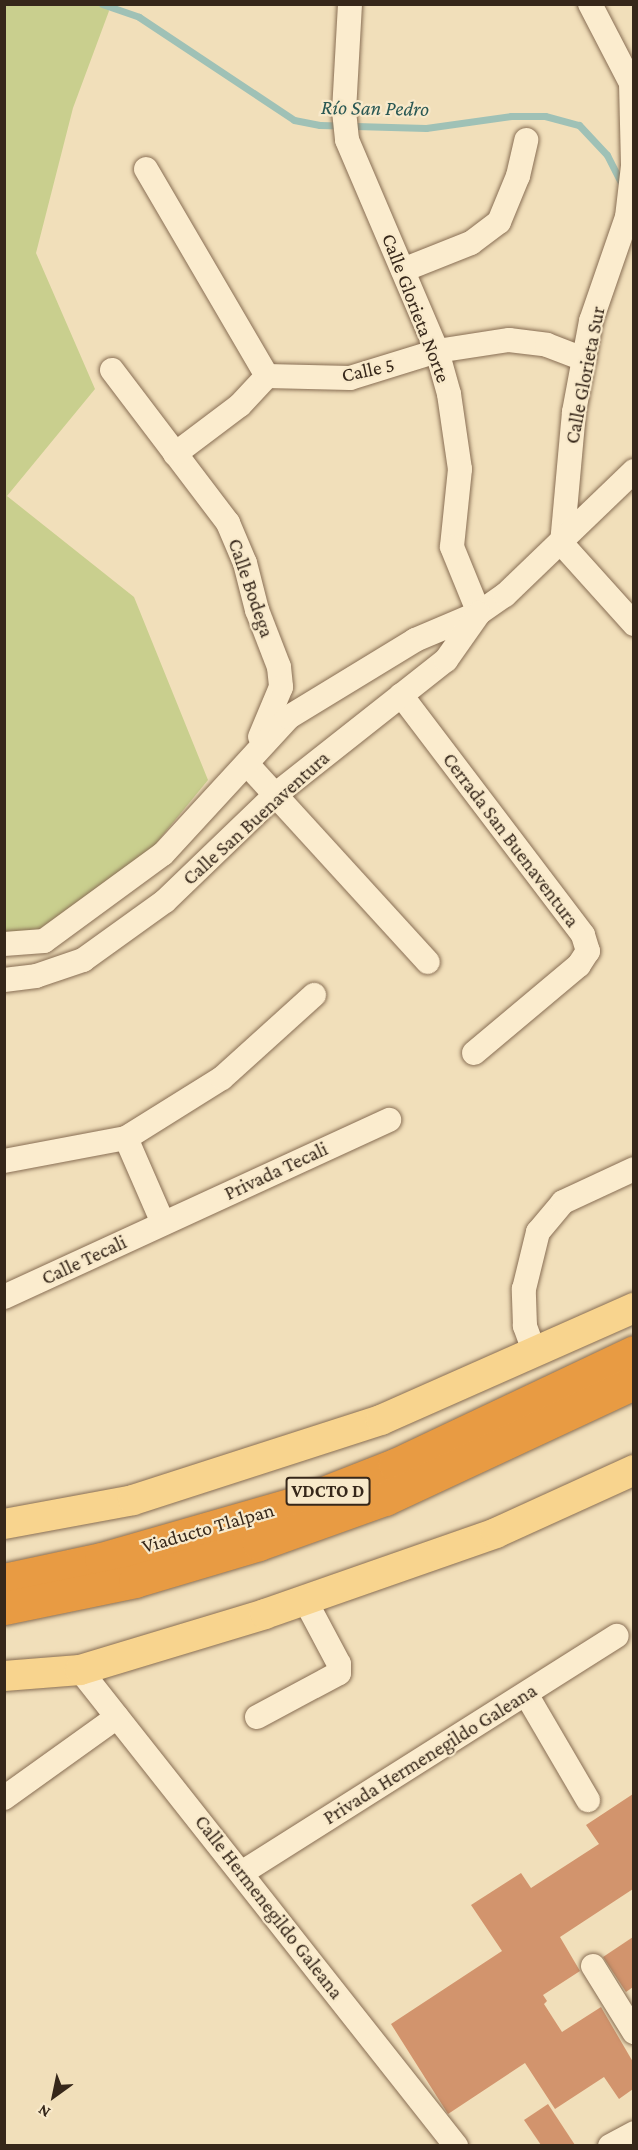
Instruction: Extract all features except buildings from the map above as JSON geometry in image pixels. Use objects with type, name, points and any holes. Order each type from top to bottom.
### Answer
[{"type":"highway","name":"Viaducto Tlalpan","points":[[4,1580],[101,1559],[303,1501],[396,1465],[633,1352]]},
{"type":"highway","points":[[4,1588],[154,1555],[253,1527],[374,1484],[633,1365]]},
{"type":"highway","points":[[4,1608],[135,1581],[259,1544],[385,1499],[633,1383]]},
{"type":"highway","name":"Viaducto Tlalpan","points":[[4,1617],[122,1595],[280,1544],[387,1506],[525,1448],[633,1394]]},
{"type":"main road","points":[[4,1524],[133,1500],[370,1424],[633,1308]]},
{"type":"main road","points":[[4,1676],[80,1670],[305,1600],[496,1533],[633,1470]]},
{"type":"street","name":"Calle Glorieta Norte","points":[[350,4],[344,111],[347,140],[437,351],[449,394],[460,469],[452,547],[479,613]]},
{"type":"street","name":"Calle Glorieta Sur","points":[[562,544],[574,412],[591,321],[627,217],[633,166],[631,82],[590,4]]},
{"type":"street","points":[[403,270],[471,243],[499,222],[518,176],[526,140]]},
{"type":"street","points":[[146,169],[267,376],[240,405],[174,454]]},
{"type":"street","name":"Calle 5","points":[[267,376],[350,378],[437,351],[509,340],[547,345],[584,359]]},
{"type":"street","name":"Calle Bodega","points":[[112,370],[228,523],[279,667],[281,687],[247,764]]},
{"type":"street","name":"Calle San Buenaventura","points":[[4,944],[44,941],[163,854],[288,717],[441,626],[479,613],[505,595],[562,544],[633,471]]},
{"type":"street","points":[[562,544],[632,619]]},
{"type":"street","name":"Calle San Buenaventura","points":[[4,980],[36,976],[83,960],[165,901],[275,795],[446,660],[479,613]]},
{"type":"street","name":"Cerrada San Buenaventura","points":[[401,695],[583,935],[588,951],[579,965],[474,1053]]},
{"type":"street","points":[[247,764],[428,962]]},
{"type":"street","points":[[4,1161],[126,1138],[222,1078],[314,994]]},
{"type":"street","name":"Privada Tecali","points":[[163,1223],[389,1120]]},
{"type":"street","points":[[126,1138],[163,1223]]},
{"type":"street","points":[[534,1351],[525,1326],[524,1289],[538,1232],[563,1202],[633,1169]]},
{"type":"street","name":"Calle Tecali","points":[[4,1297],[163,1223]]},
{"type":"street","points":[[257,1717],[339,1673],[339,1664],[305,1600]]},
{"type":"street","name":"Privada Hermenegildo Galeana","points":[[243,1872],[617,1636]]},
{"type":"street","name":"Calle Hermenegildo Galeana","points":[[80,1670],[243,1872],[456,2145]]},
{"type":"street","points":[[526,1694],[588,1800]]},
{"type":"street","points":[[4,1798],[117,1717]]},
{"type":"street","points":[[593,1966],[633,2032]]},
{"type":"street","points":[[610,2145],[633,2133]]},
{"type":"green space","points":[[4,5],[107,5],[109,11],[73,108],[36,253],[95,389],[7,496],[134,597],[208,780],[153,847],[20,943],[4,945]]},
{"type":"waterway","name":"Río San Pedro","points":[[102,4],[139,17],[294,120],[320,125],[426,128],[511,116],[545,116],[579,125],[607,155],[623,187]]}]
